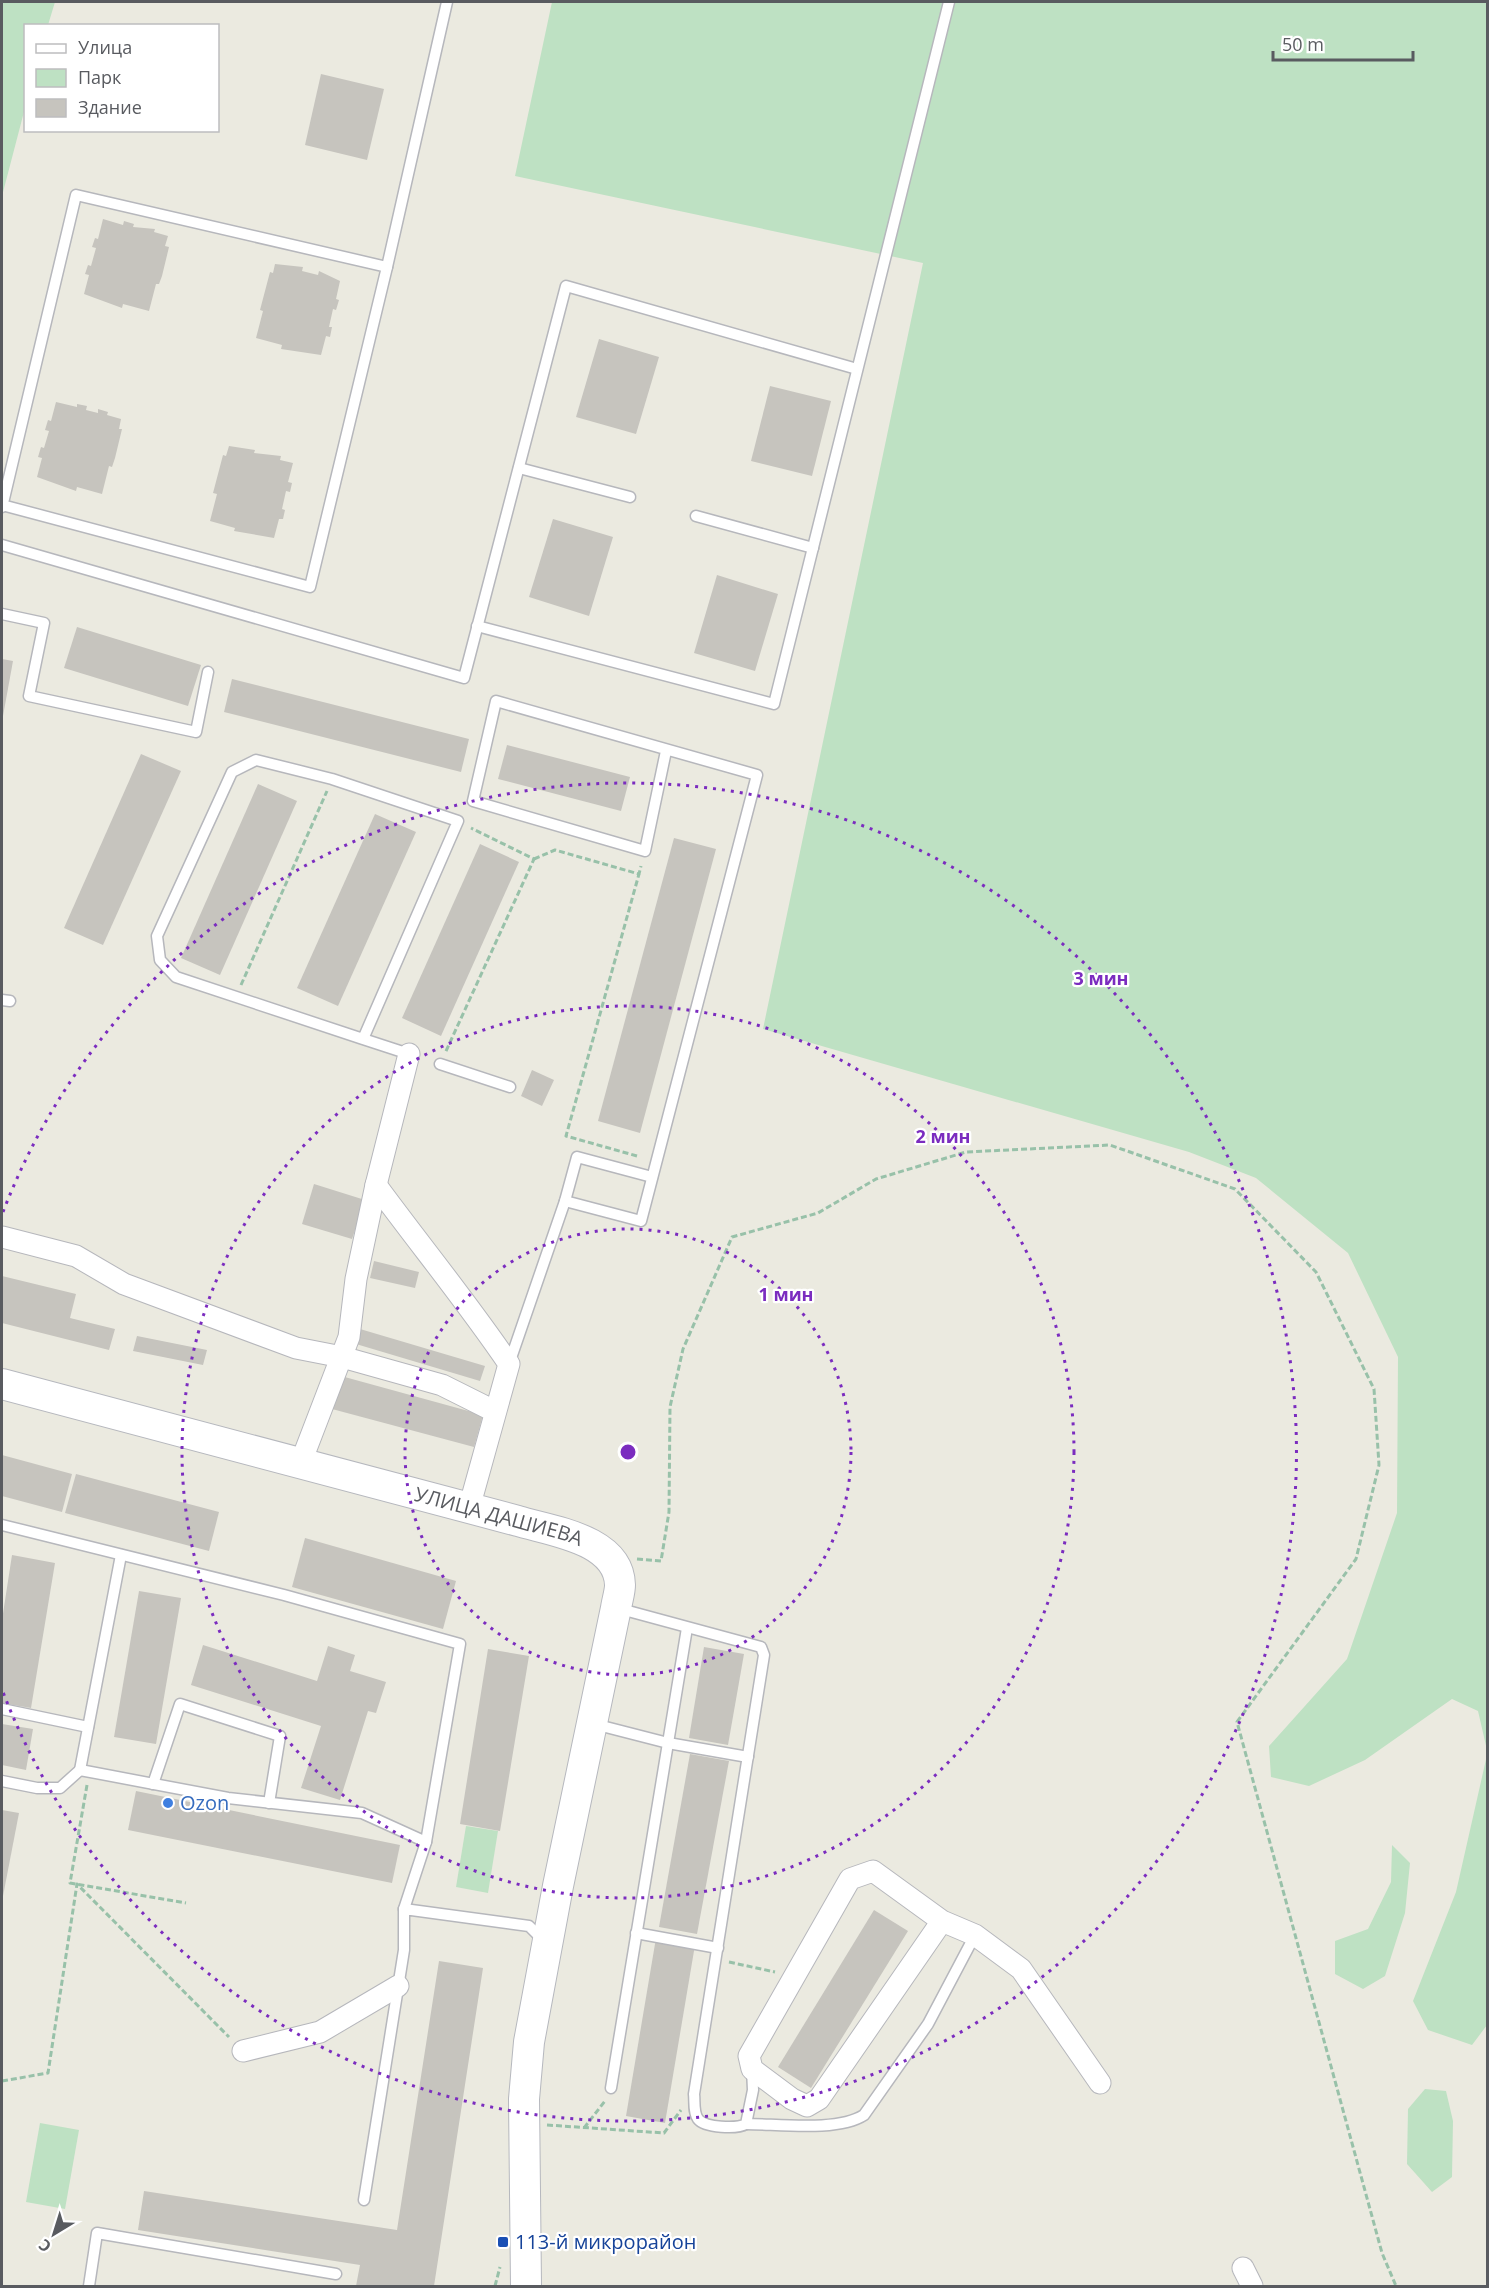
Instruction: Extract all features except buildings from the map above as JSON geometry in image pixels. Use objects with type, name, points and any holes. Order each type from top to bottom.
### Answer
[{"type":"street","points":[[301,1462],[349,1336],[356,1279],[376,1185],[409,1054]]},
{"type":"street","points":[[376,1185],[423,1250],[474,1313],[509,1364],[494,1411],[469,1508]]},
{"type":"street","points":[[2,1237],[76,1256],[124,1284],[296,1348],[342,1357],[442,1385],[494,1411]]},
{"type":"street","name":"УЛИЦА ДАШИЕВА","points":[[2,1384],[469,1508],[579,1540],[608,1556]]},
{"type":"street","points":[[526,2286],[526,2070],[546,1943],[594,1724],[620,1584],[608,1556]]},
{"type":"street","points":[[942,1921],[819,2099],[807,2106],[792,2099],[752,2069],[749,2056],[850,1879],[873,1871],[942,1921],[975,1935],[1021,1970],[1101,2083]]},
{"type":"street","points":[[243,2051],[320,2032],[398,1986]]},
{"type":"lane","points":[[387,267],[76,195],[2,506],[310,587],[387,267],[447,2]]},
{"type":"lane","points":[[477,626],[774,704],[949,2]]},
{"type":"lane","points":[[2,545],[464,678],[566,286],[857,369]]},
{"type":"lane","points":[[519,468],[630,497]]},
{"type":"lane","points":[[696,516],[813,548]]},
{"type":"lane","points":[[2,614],[44,623],[29,696],[195,732],[208,672]]},
{"type":"lane","points":[[565,1201],[641,1221],[757,775],[496,701],[473,801],[645,851],[666,751]]},
{"type":"lane","points":[[363,1039],[458,821],[332,779],[256,760],[232,772],[157,936],[160,960],[176,977],[235,997],[363,1039],[409,1054]]},
{"type":"lane","points":[[440,1064],[510,1087]]},
{"type":"lane","points":[[509,1364],[565,1201],[577,1157],[652,1177]]},
{"type":"lane","points":[[2,1525],[284,1595],[460,1644],[426,1842],[405,1909],[404,1950],[364,2200]]},
{"type":"lane","points":[[84,1771],[88,1727],[121,1556]]},
{"type":"lane","points":[[616,1608],[761,1647],[764,1655],[694,2094],[695,2112],[703,2123],[740,2127],[746,2124],[839,2124],[855,2121],[864,2115],[928,2024],[975,1935]]},
{"type":"lane","points":[[611,2088],[687,1628]]},
{"type":"lane","points":[[153,1784],[180,1704],[280,1736],[269,1803]]},
{"type":"lane","points":[[2,1709],[88,1727]]},
{"type":"lane","points":[[594,1724],[668,1743],[748,1757]]},
{"type":"lane","points":[[2,1781],[37,1788],[60,1788],[84,1771],[269,1803],[362,1814],[426,1842]]},
{"type":"lane","points":[[405,1909],[529,1926],[546,1943]]},
{"type":"lane","points":[[636,1933],[717,1953]]},
{"type":"lane","points":[[746,2124],[753,2090],[752,2069]]},
{"type":"lane","points":[[89,2286],[97,2233],[336,2274]]},
{"type":"path","points":[[235,997],[332,779]]},
{"type":"path","points":[[458,821],[534,859]]},
{"type":"path","points":[[440,1064],[534,859],[555,850],[639,874]]},
{"type":"path","points":[[645,851],[566,1136],[656,1161]]},
{"type":"path","points":[[608,1556],[661,1561],[669,1512],[670,1407],[683,1349],[732,1237],[818,1213],[876,1179],[966,1152],[1110,1145],[1235,1189],[1316,1272],[1374,1389],[1379,1465],[1356,1559],[1237,1722],[1382,2253],[1396,2286]]},
{"type":"path","points":[[84,1771],[70,1883],[186,1903]]},
{"type":"path","points":[[77,1884],[243,2051]]},
{"type":"path","points":[[2,2081],[48,2073],[77,1884]]},
{"type":"path","points":[[717,1953],[795,1976]]},
{"type":"path","points":[[584,2128],[610,2096],[611,2088]]},
{"type":"path","points":[[539,2125],[664,2133],[680,2110],[695,2112]]},
{"type":"path","points":[[495,2286],[503,2257]]},
{"type":"green space","points":[[2,2],[55,2],[48,24],[24,24],[24,112],[2,196]]},
{"type":"green space","points":[[552,2],[1487,2],[1487,1750],[1478,1711],[1452,1699],[1365,1760],[1309,1786],[1271,1777],[1269,1746],[1347,1659],[1397,1513],[1398,1357],[1348,1253],[1256,1178],[1189,1152],[763,1029],[923,263],[515,176]]},
{"type":"green space","points":[[1487,1755],[1487,2025],[1472,2045],[1428,2030],[1413,2001],[1456,1892]]},
{"type":"green space","points":[[466,1826],[498,1831],[488,1893],[456,1887]]},
{"type":"green space","points":[[1392,1845],[1410,1863],[1405,1913],[1385,1976],[1363,1989],[1335,1974],[1335,1941],[1368,1929],[1391,1882]]},
{"type":"green space","points":[[1425,2089],[1446,2091],[1453,2121],[1452,2177],[1432,2192],[1407,2164],[1408,2109]]},
{"type":"green space","points":[[40,2123],[79,2130],[65,2209],[26,2202]]},
{"type":"place","name":"Ozon","points":[[168,1803]]},
{"type":"place","name":"113-й микрорайон","points":[[503,2242]]}]
